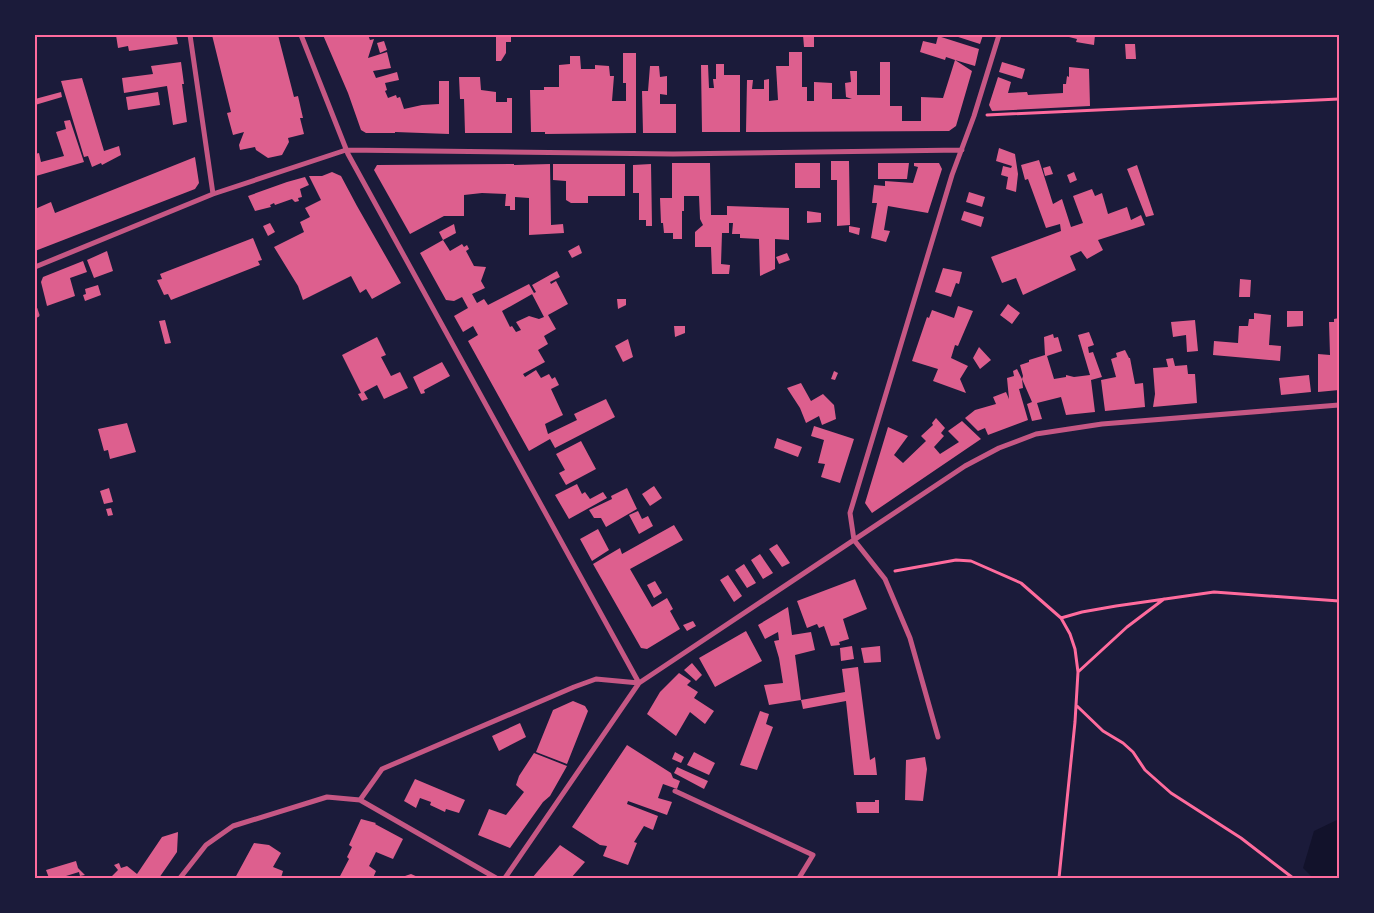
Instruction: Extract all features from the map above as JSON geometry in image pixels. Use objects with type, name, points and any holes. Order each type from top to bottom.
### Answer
[{"type":"street","points":[[190,35],[213,194]]},
{"type":"street","points":[[300,35],[346,150],[639,683]]},
{"type":"street","points":[[938,737],[910,638],[882,574],[854,540],[850,514],[952,175],[974,116],[999,35]]},
{"type":"street","points":[[35,267],[213,194],[346,150],[683,154],[962,150]]},
{"type":"street","points":[[35,309],[37,316]]},
{"type":"street","points":[[505,878],[639,683],[964,466],[999,448],[1036,434],[1102,424],[1339,405]]},
{"type":"street","points":[[360,800],[382,769],[547,698],[596,679],[639,683]]},
{"type":"street","points":[[675,791],[813,855],[799,878]]},
{"type":"street","points":[[180,878],[206,845],[233,826],[327,797],[360,800],[496,878]]},
{"type":"path","points":[[974,116],[1339,99]]},
{"type":"path","points":[[882,574],[956,560],[971,561],[1021,584],[1061,618],[1070,634],[1075,649],[1078,672],[1059,878]]},
{"type":"path","points":[[1061,618],[1082,612],[1164,598],[1214,592],[1339,601]]},
{"type":"path","points":[[1078,672],[1127,626],[1164,598]]},
{"type":"path","points":[[1076,705],[1103,731],[1123,743],[1133,752],[1145,770],[1171,793],[1241,838],[1293,878]]},
{"type":"shaded area","points":[[1339,819],[1339,878],[1313,878],[1303,868],[1314,831]]},
{"type":"building","points":[[116,35],[176,35],[178,44],[129,51],[128,46],[118,48]]},
{"type":"building","points":[[212,35],[278,35],[294,97],[298,96],[303,118],[300,118],[304,134],[288,138],[289,142],[282,155],[268,158],[256,150],[255,147],[240,150],[239,145],[244,132],[233,135],[227,113],[231,112]]},
{"type":"building","points":[[323,35],[368,35],[370,40],[374,39],[368,58],[387,52],[391,68],[373,71],[376,78],[397,72],[399,80],[385,83],[387,90],[385,91],[388,98],[396,95],[397,98],[400,97],[404,109],[439,104],[439,81],[449,81],[449,134],[366,133],[361,130],[348,93]]},
{"type":"building","points":[[458,35],[479,35],[479,37],[458,37]]},
{"type":"building","points":[[496,35],[511,35],[511,42],[506,42],[506,53],[501,61],[496,61]]},
{"type":"building","points":[[803,35],[814,35],[814,47],[804,47]]},
{"type":"building","points":[[952,35],[983,35],[980,44]]},
{"type":"building","points":[[1095,35],[1094,45],[1076,42],[1077,39],[1065,36]]},
{"type":"building","points":[[938,36],[979,49],[975,66],[946,57],[945,60],[920,52],[923,41],[936,44]]},
{"type":"building","points":[[384,41],[387,50],[380,53],[377,43]]},
{"type":"building","points":[[1125,44],[1135,44],[1136,59],[1126,59]]},
{"type":"building","points":[[789,52],[802,52],[802,87],[807,87],[807,101],[814,101],[814,82],[832,83],[832,99],[852,99],[846,97],[845,83],[851,82],[850,71],[857,71],[857,95],[880,95],[880,62],[890,62],[890,106],[902,106],[902,121],[921,121],[921,97],[943,98],[955,60],[972,71],[956,126],[949,131],[746,132],[747,80],[753,80],[752,89],[764,89],[764,80],[769,79],[769,101],[778,100],[776,66],[789,66]]},
{"type":"building","points":[[623,53],[636,53],[636,133],[545,134],[545,132],[531,132],[530,90],[544,90],[544,87],[559,87],[559,65],[570,64],[570,56],[580,56],[581,69],[595,69],[595,65],[609,66],[610,76],[614,76],[612,101],[626,101],[626,83],[623,83]]},
{"type":"building","points":[[181,62],[187,122],[173,125],[167,86],[124,93],[122,78],[153,74],[151,66]]},
{"type":"building","points":[[1002,62],[1025,69],[1022,79],[999,72]]},
{"type":"building","points":[[716,64],[724,64],[724,75],[740,75],[740,132],[702,132],[701,65],[708,65],[709,88],[714,88],[713,79],[716,79]]},
{"type":"building","points":[[650,66],[659,66],[660,77],[667,76],[667,95],[660,94],[660,104],[676,104],[676,133],[643,133],[642,91],[648,91]]},
{"type":"building","points":[[1069,67],[1089,69],[1090,106],[992,111],[989,105],[998,77],[1011,82],[1008,93],[1027,92],[1028,95],[1063,93],[1063,84],[1066,84],[1067,76],[1069,77]]},
{"type":"building","points":[[459,77],[480,77],[481,90],[496,92],[496,102],[507,102],[507,98],[512,98],[512,133],[465,133],[464,99],[460,99]]},
{"type":"building","points":[[82,78],[104,151],[119,146],[121,155],[102,165],[101,163],[92,167],[88,156],[84,157],[61,81]]},
{"type":"building","points":[[61,92],[62,97],[35,105],[35,99]]},
{"type":"building","points":[[158,92],[160,105],[128,110],[126,97]]},
{"type":"building","points":[[70,120],[84,162],[36,176],[35,154],[39,153],[41,162],[64,156],[56,132],[66,129],[64,121]]},
{"type":"building","points":[[999,148],[1015,154],[1018,174],[1016,192],[1006,189],[1008,177],[1001,175],[1003,166],[1011,168],[1012,166],[996,161]]},
{"type":"building","points":[[195,157],[199,183],[195,189],[35,251],[35,209],[51,202],[55,213]]},
{"type":"building","points":[[1039,160],[1053,204],[1062,199],[1071,227],[1083,223],[1073,196],[1092,189],[1095,196],[1102,193],[1108,214],[1127,207],[1131,220],[1141,215],[1145,225],[1098,240],[1103,250],[1087,259],[1081,251],[1070,256],[1076,270],[1023,295],[1016,278],[1002,283],[991,257],[1061,231],[1060,224],[1046,228],[1028,179],[1025,180],[1021,165]]},
{"type":"building","points":[[831,161],[849,161],[850,225],[837,226],[837,180],[831,180]]},
{"type":"building","points":[[672,163],[710,163],[711,215],[727,215],[727,206],[789,208],[789,240],[775,239],[775,269],[760,276],[759,239],[740,238],[740,234],[732,234],[733,223],[729,223],[729,233],[722,233],[721,264],[730,265],[729,274],[712,274],[711,247],[695,247],[695,232],[703,225],[700,219],[699,196],[684,196],[682,239],[673,239],[673,233],[664,233],[663,223],[661,223],[660,198],[672,198]]},
{"type":"building","points":[[795,163],[820,163],[820,188],[795,188]]},
{"type":"building","points":[[878,163],[909,163],[907,179],[878,179]]},
{"type":"building","points":[[914,163],[939,163],[942,169],[928,213],[888,206],[884,230],[890,231],[886,242],[871,238],[877,203],[872,203],[874,185],[885,186],[885,181],[913,183],[918,167],[914,166]]},
{"type":"building","points":[[550,164],[551,225],[563,224],[564,233],[529,235],[529,198],[515,197],[515,210],[510,210],[510,206],[505,206],[506,194],[482,193],[464,195],[464,216],[444,216],[410,234],[374,170],[377,165]]},
{"type":"building","points":[[553,164],[625,164],[625,196],[588,196],[588,203],[571,203],[566,200],[566,181],[553,180]]},
{"type":"building","points":[[651,164],[652,226],[646,226],[646,220],[639,220],[639,193],[633,193],[633,165]]},
{"type":"building","points":[[1137,165],[1154,215],[1146,217],[1127,169]]},
{"type":"building","points":[[1050,166],[1053,174],[1045,176],[1043,168]]},
{"type":"building","points":[[332,172],[341,176],[401,283],[372,299],[366,289],[360,293],[351,276],[303,300],[298,286],[274,247],[304,232],[300,222],[310,217],[305,208],[321,200],[309,176],[322,176]]},
{"type":"building","points":[[1074,172],[1077,180],[1070,183],[1067,175]]},
{"type":"building","points":[[305,177],[309,185],[300,189],[302,197],[298,198],[299,201],[295,202],[292,199],[275,205],[274,203],[270,205],[271,207],[255,211],[248,196]]},
{"type":"building","points":[[969,192],[985,197],[982,207],[966,202]]},
{"type":"building","points":[[807,211],[821,213],[821,222],[807,223]]},
{"type":"building","points":[[964,211],[984,217],[981,227],[961,220]]},
{"type":"building","points":[[270,223],[275,232],[268,236],[263,226]]},
{"type":"building","points":[[454,224],[456,233],[443,240],[439,232]]},
{"type":"building","points":[[849,226],[860,228],[859,235],[849,232]]},
{"type":"building","points":[[253,238],[262,260],[258,261],[260,265],[171,300],[168,294],[164,295],[157,280],[162,279],[160,274]]},
{"type":"building","points":[[443,240],[450,251],[462,244],[464,247],[467,245],[469,249],[466,251],[474,266],[486,267],[481,281],[485,288],[472,294],[477,303],[484,299],[488,305],[529,284],[534,293],[536,292],[532,285],[557,271],[560,277],[550,282],[551,284],[556,281],[568,304],[548,315],[556,329],[544,336],[548,344],[538,350],[545,362],[523,374],[525,377],[536,370],[541,378],[549,374],[552,379],[555,377],[559,385],[551,389],[563,415],[545,424],[548,434],[577,420],[574,414],[606,399],[615,417],[555,448],[550,439],[529,451],[468,341],[478,335],[473,326],[463,332],[454,316],[468,308],[462,297],[454,301],[446,300],[420,253]],"holes":[[[532,294],[544,317],[539,319],[529,316],[516,322],[521,330],[516,332],[512,326],[510,327],[502,311]]]},
{"type":"building","points":[[579,245],[582,253],[572,258],[568,251]]},
{"type":"building","points":[[107,251],[113,271],[94,278],[87,260]]},
{"type":"building","points":[[787,253],[790,260],[779,264],[776,257]]},
{"type":"building","points":[[83,261],[87,272],[70,278],[75,296],[47,306],[41,282],[43,277]]},
{"type":"building","points":[[943,268],[962,272],[959,284],[956,283],[951,297],[935,292]]},
{"type":"building","points":[[1240,279],[1251,280],[1250,297],[1239,297]]},
{"type":"building","points":[[98,285],[101,295],[85,301],[83,295],[86,294],[85,289]]},
{"type":"building","points":[[617,299],[626,299],[626,305],[618,309]]},
{"type":"building","points":[[1008,304],[1020,313],[1012,324],[1000,315]]},
{"type":"building","points":[[958,306],[973,311],[958,346],[955,345],[951,358],[968,366],[960,379],[966,393],[933,381],[938,369],[912,361],[927,317],[929,318],[932,310],[954,318]]},
{"type":"building","points":[[1287,311],[1303,311],[1303,326],[1287,327]]},
{"type":"building","points":[[1254,313],[1271,315],[1269,345],[1281,346],[1280,361],[1213,355],[1214,341],[1238,343],[1239,326],[1248,326],[1249,319],[1254,319]]},
{"type":"building","points":[[1339,318],[1339,390],[1318,392],[1318,354],[1330,355],[1329,322],[1334,322],[1334,319]]},
{"type":"building","points":[[165,320],[171,343],[165,344],[159,321]]},
{"type":"building","points":[[1195,320],[1198,351],[1187,352],[1186,335],[1173,337],[1171,322]]},
{"type":"building","points":[[674,326],[685,326],[685,333],[675,337]]},
{"type":"building","points":[[1089,332],[1094,345],[1088,347],[1089,353],[1093,352],[1102,377],[1091,380],[1095,412],[1066,415],[1061,397],[1037,403],[1042,419],[1032,421],[1027,404],[1032,402],[1022,379],[1020,365],[1045,355],[1044,337],[1053,334],[1054,338],[1058,337],[1062,351],[1047,356],[1054,379],[1066,377],[1066,375],[1074,377],[1090,375],[1078,335]]},
{"type":"building","points":[[377,337],[386,355],[381,357],[391,376],[400,372],[408,388],[384,399],[377,385],[364,392],[368,399],[362,401],[358,394],[361,393],[342,355]]},
{"type":"building","points":[[628,339],[633,357],[623,362],[615,346]]},
{"type":"building","points":[[979,347],[991,360],[980,369],[973,358]]},
{"type":"building","points":[[1125,350],[1130,358],[1135,384],[1143,383],[1145,407],[1105,411],[1101,380],[1116,377],[1111,359],[1117,357],[1116,353]]},
{"type":"building","points":[[1173,358],[1175,366],[1187,365],[1188,374],[1195,374],[1197,403],[1153,407],[1155,394],[1153,368],[1168,367],[1166,359]]},
{"type":"building","points":[[442,362],[450,376],[424,390],[425,393],[421,394],[413,377]]},
{"type":"building","points":[[1017,369],[1022,379],[1023,388],[1019,389],[1028,420],[988,435],[985,428],[978,431],[965,418],[975,410],[996,404],[993,397],[1006,392],[1009,399],[1007,378],[1014,376],[1013,371]]},
{"type":"building","points":[[834,371],[838,373],[835,380],[831,379]]},
{"type":"building","points":[[1309,375],[1311,392],[1281,395],[1279,378]]},
{"type":"building","points":[[801,383],[811,401],[823,394],[834,405],[836,419],[822,425],[819,416],[806,423],[800,408],[787,388]]},
{"type":"building","points":[[936,418],[945,428],[941,433],[944,436],[934,447],[940,454],[959,442],[948,431],[962,421],[981,439],[872,513],[865,503],[888,427],[908,436],[894,455],[903,463],[926,441],[921,436],[933,425],[932,423]]},
{"type":"building","points":[[127,423],[136,452],[110,459],[108,450],[104,451],[98,429]]},
{"type":"building","points":[[814,426],[854,439],[840,483],[821,477],[825,464],[818,463],[824,440],[811,436]]},
{"type":"building","points":[[777,438],[802,447],[798,457],[774,448]]},
{"type":"building","points":[[581,441],[596,469],[566,485],[559,473],[565,470],[556,454]]},
{"type":"building","points":[[577,484],[582,494],[585,492],[590,499],[603,492],[607,498],[569,519],[555,495]]},
{"type":"building","points":[[654,486],[662,498],[650,506],[642,494]]},
{"type":"building","points":[[109,488],[113,502],[104,504],[100,491]]},
{"type":"building","points":[[627,488],[637,509],[606,527],[601,518],[594,518],[589,510],[612,499],[611,496]]},
{"type":"building","points":[[111,508],[113,515],[108,516],[106,509]]},
{"type":"building","points":[[638,511],[642,519],[648,516],[653,526],[639,534],[629,515]]},
{"type":"building","points":[[674,525],[683,540],[630,569],[652,607],[667,598],[673,609],[670,611],[680,629],[647,649],[641,648],[593,564],[620,548],[622,554]]},
{"type":"building","points":[[598,529],[609,550],[592,561],[580,539]]},
{"type":"building","points":[[777,544],[790,563],[782,567],[769,549]]},
{"type":"building","points":[[760,554],[773,573],[763,579],[751,560]]},
{"type":"building","points":[[744,564],[756,583],[747,588],[735,570]]},
{"type":"building","points":[[728,575],[742,596],[734,602],[720,580]]},
{"type":"building","points":[[855,579],[867,609],[843,619],[849,639],[839,642],[840,645],[831,646],[824,626],[819,628],[817,624],[807,628],[797,601]]},
{"type":"building","points":[[655,581],[662,593],[654,598],[647,585]]},
{"type":"building","points":[[788,607],[792,635],[811,632],[815,650],[795,655],[801,700],[769,705],[764,685],[783,683],[774,641],[779,640],[778,632],[765,639],[758,625]]},
{"type":"building","points":[[693,621],[696,626],[687,631],[683,625]]},
{"type":"building","points":[[746,631],[762,661],[715,687],[699,658]]},
{"type":"building","points":[[852,646],[854,659],[841,661],[840,648]]},
{"type":"building","points":[[880,646],[881,662],[864,663],[861,648]]},
{"type":"building","points":[[692,663],[702,675],[696,681],[684,670]]},
{"type":"building","points":[[858,667],[870,760],[875,757],[877,775],[854,775],[846,701],[803,709],[801,700],[845,692],[842,669]]},
{"type":"building","points":[[679,673],[691,681],[687,685],[698,692],[694,698],[714,711],[705,724],[690,712],[676,736],[647,714],[660,692]]},
{"type":"building","points":[[573,701],[585,706],[588,711],[567,764],[536,752],[553,710]]},
{"type":"building","points":[[760,711],[769,714],[766,724],[773,727],[757,770],[740,765]]},
{"type":"building","points":[[520,723],[526,737],[499,751],[492,736]]},
{"type":"building","points":[[627,745],[671,773],[673,778],[680,781],[677,789],[663,784],[658,798],[672,802],[667,815],[628,801],[627,804],[658,816],[653,830],[644,826],[634,842],[637,843],[628,865],[603,856],[607,846],[600,845],[572,827]]},
{"type":"building","points":[[675,752],[684,757],[681,763],[672,759]]},
{"type":"building","points":[[694,752],[715,763],[709,775],[687,765]]},
{"type":"building","points":[[534,753],[567,766],[550,796],[543,802],[510,848],[478,835],[489,809],[506,815],[524,792],[516,785],[519,776]]},
{"type":"building","points":[[925,757],[927,769],[923,801],[905,800],[906,760]]},
{"type":"building","points":[[677,767],[708,781],[704,789],[674,773]]},
{"type":"building","points":[[415,779],[465,800],[459,813],[446,809],[445,812],[430,805],[431,802],[420,798],[416,808],[404,801]]},
{"type":"building","points":[[875,800],[879,800],[879,813],[857,813],[856,802],[875,802]]},
{"type":"building","points":[[361,819],[376,823],[403,839],[393,859],[376,852],[369,866],[376,871],[373,878],[339,878],[349,859],[347,857],[352,847],[349,845]]},
{"type":"building","points":[[178,832],[177,852],[159,878],[111,877],[118,870],[114,865],[119,863],[121,868],[127,866],[137,874],[162,837]]},
{"type":"building","points":[[254,843],[269,845],[281,853],[273,867],[283,871],[281,878],[235,878]]},
{"type":"building","points":[[560,845],[585,862],[571,878],[532,878]]},
{"type":"building","points":[[76,861],[78,868],[85,875],[80,876],[79,872],[66,876],[66,878],[49,878],[46,870]]},
{"type":"building","points":[[411,874],[420,878],[404,878]]}]
